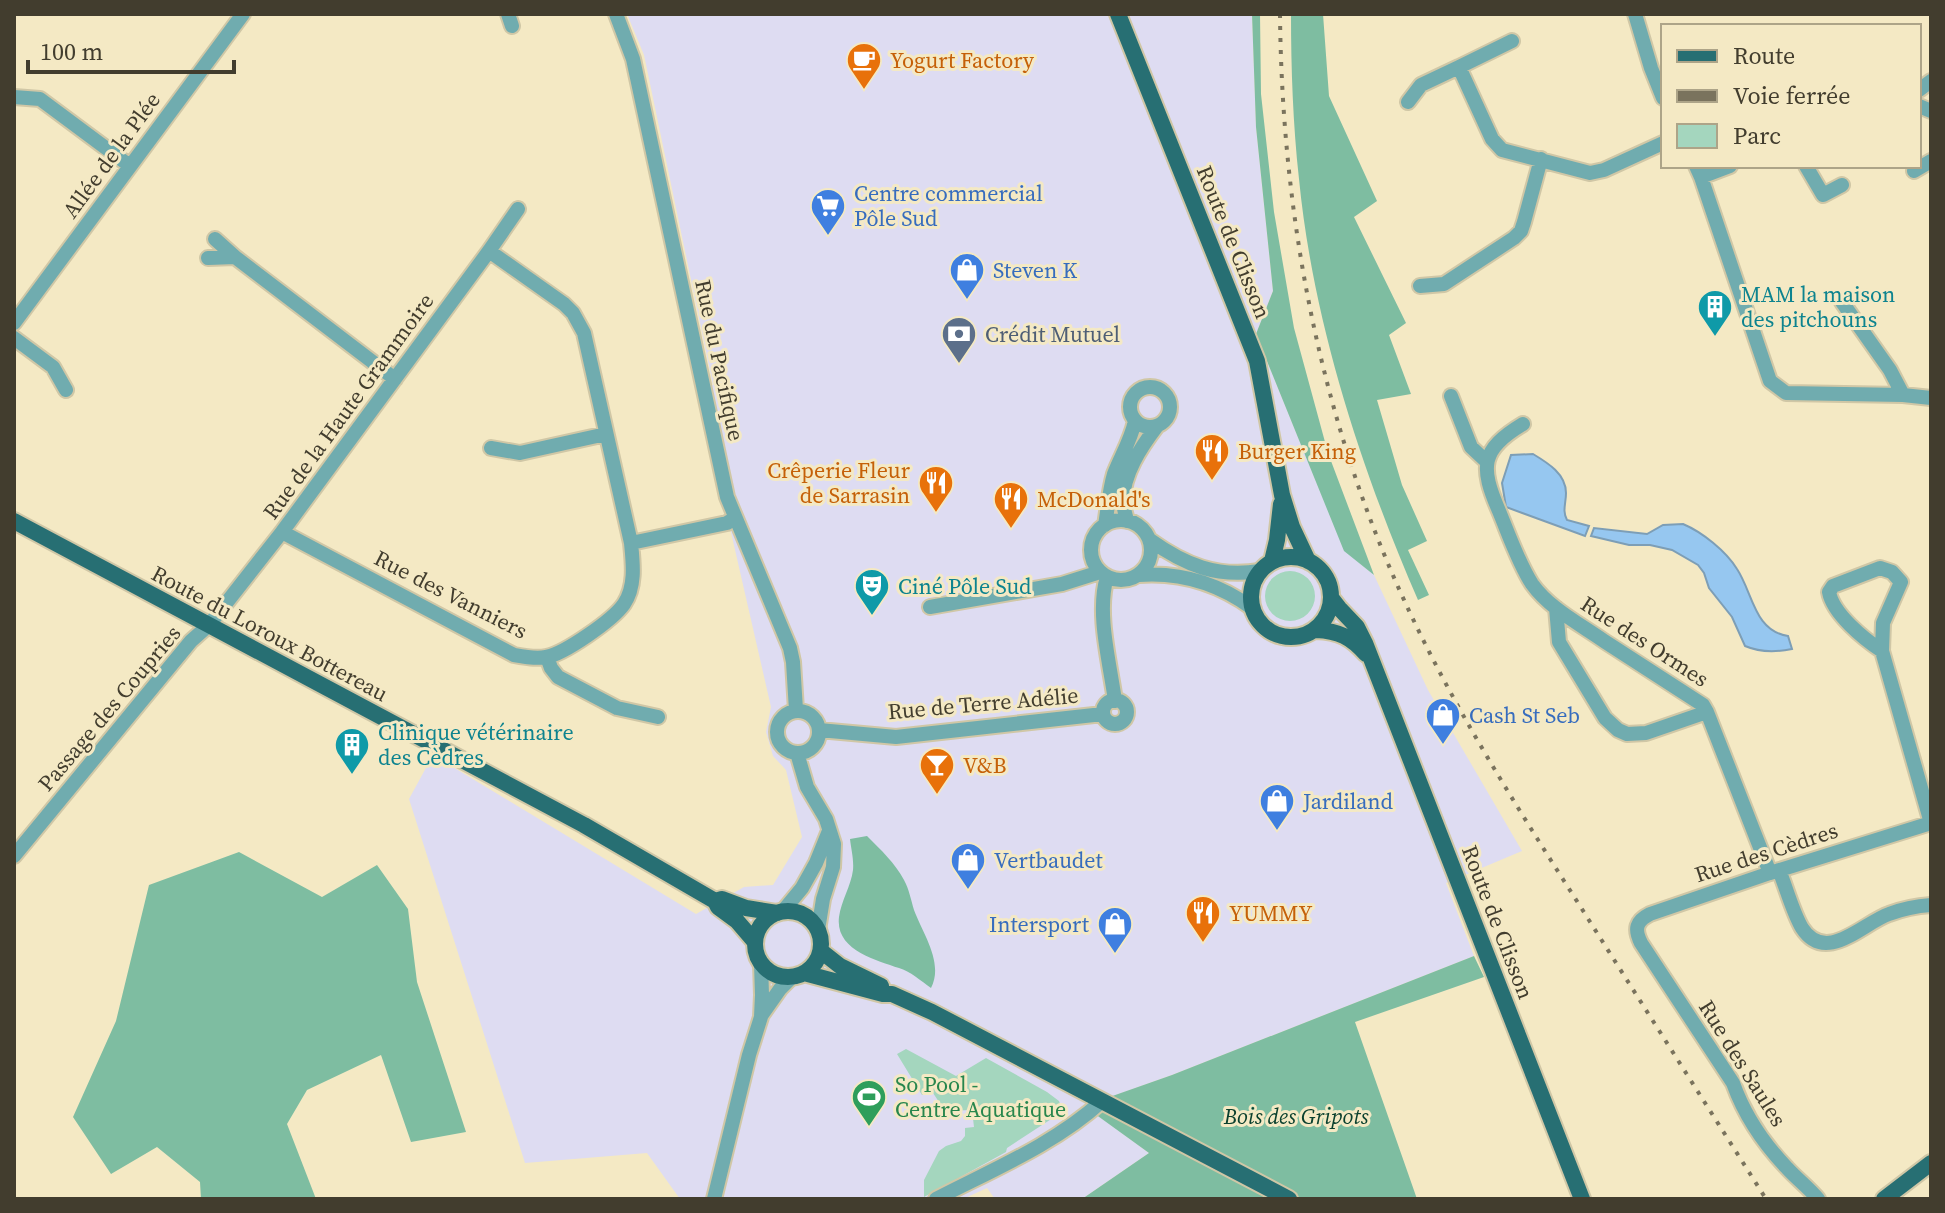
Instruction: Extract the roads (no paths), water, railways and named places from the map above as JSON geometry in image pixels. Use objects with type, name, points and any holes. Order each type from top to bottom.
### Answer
[{"type":"main road","name":"Route de Clisson","points":[[1118,14],[1257,361],[1282,495],[1292,527],[1308,561]]},
{"type":"main road","name":"Route de Clisson","points":[[1266,566],[1277,540],[1282,495]]},
{"type":"main road","name":"Route du Loroux Bottereau","points":[[14,521],[584,825],[715,901],[755,942]]},
{"type":"main road","points":[[1286,557],[1300,557],[1308,561],[1326,575],[1331,589],[1332,599],[1326,618],[1316,630],[1297,637],[1279,636],[1268,631],[1252,608],[1252,585],[1266,566],[1286,557]]},
{"type":"main road","name":"Route de Clisson","points":[[1332,599],[1357,627],[1372,661],[1582,1199]]},
{"type":"main road","name":"Route de Clisson","points":[[1316,630],[1343,634],[1372,661]]},
{"type":"main road","name":"Route du Loroux Bottereau","points":[[715,901],[722,899],[746,908],[780,912]]},
{"type":"main road","points":[[798,975],[812,968],[821,951],[818,930],[800,913],[780,912],[762,924],[755,942],[761,963],[775,975],[798,975],[892,994]]},
{"type":"main road","points":[[821,951],[840,966],[886,988],[892,994],[1289,1199]]},
{"type":"main road","points":[[1884,1199],[1931,1163]]},
{"type":"street","name":"Allée de la Plée","points":[[14,323],[20,302],[130,166],[243,14]]},
{"type":"street","name":"Rue du Pacifique","points":[[616,14],[633,59],[727,497],[790,648],[796,710]]},
{"type":"street","points":[[1635,14],[1661,93]]},
{"type":"street","points":[[1408,102],[1421,85],[1512,41]]},
{"type":"street","points":[[1459,67],[1492,139],[1502,150],[1590,173],[1661,144]]},
{"type":"street","points":[[14,97],[40,99],[130,166]]},
{"type":"street","points":[[1420,286],[1444,284],[1521,231],[1541,159]]},
{"type":"street","points":[[1807,168],[1823,195],[1842,185]]},
{"type":"street","points":[[1914,171],[1919,168]]},
{"type":"street","points":[[1698,171],[1770,381],[1786,393],[1931,398]]},
{"type":"street","name":"Rue de la Haute Grammoire","points":[[209,625],[282,532],[518,209]]},
{"type":"street","points":[[215,239],[395,379]]},
{"type":"street","name":"Rue des Vanniers","points":[[282,532],[514,655],[547,657],[564,651],[624,605],[634,569],[631,543],[584,333],[564,304],[489,251]]},
{"type":"street","points":[[208,258],[235,257]]},
{"type":"street","points":[[1842,302],[1890,370],[1903,395]]},
{"type":"street","points":[[14,338],[53,367],[66,390]]},
{"type":"street","points":[[1105,525],[1113,480],[1135,421],[1129,407],[1132,396],[1141,388],[1152,386],[1167,395],[1170,406],[1167,418],[1144,443],[1126,481],[1123,501],[1127,521]]},
{"type":"street","name":"Rue des Ormes","points":[[1451,396],[1471,447],[1487,462],[1492,494],[1532,584],[1556,608],[1703,705],[1775,872],[1803,928],[1812,939],[1824,943],[1839,942],[1887,914],[1931,905]]},
{"type":"street","points":[[1135,421],[1145,426],[1157,426]]},
{"type":"street","points":[[1487,462],[1492,448],[1503,436],[1523,424]]},
{"type":"street","points":[[491,448],[520,453],[606,434]]},
{"type":"street","points":[[631,543],[727,523],[735,518]]},
{"type":"street","points":[[1252,608],[1219,587],[1191,578],[1159,573],[1123,580],[1104,574],[1095,565],[1091,549],[1097,532],[1119,520],[1141,527],[1150,540],[1189,564],[1221,573],[1240,574],[1266,566]]},
{"type":"street","points":[[1139,575],[1151,556],[1150,540]]},
{"type":"street","points":[[1882,651],[1862,637],[1830,602],[1829,592],[1833,586],[1880,568],[1892,572],[1901,582],[1883,623],[1882,651],[1931,823]]},
{"type":"street","points":[[930,607],[1104,574]]},
{"type":"street","points":[[1104,574],[1104,623],[1115,701]]},
{"type":"street","name":"Rue des Ormes","points":[[1556,608],[1559,642],[1605,718],[1618,730],[1627,734],[1646,733],[1707,712]]},
{"type":"street","name":"Passage des Coupries","points":[[14,856],[191,641],[209,625]]},
{"type":"street","points":[[547,657],[558,677],[617,708],[658,717]]},
{"type":"street","points":[[1115,701],[1125,706],[1126,714],[1123,721],[1113,724],[1106,721],[1103,714],[1105,706],[1115,701]]},
{"type":"street","points":[[796,710],[812,715],[819,730],[812,748],[797,753],[781,746],[776,731],[781,718],[796,710]]},
{"type":"street","name":"Rue de Terre Adélie","points":[[819,730],[896,737],[1103,714]]},
{"type":"street","points":[[797,753],[807,787],[826,819],[834,844],[818,930]]},
{"type":"street","name":"Rue des Cèdres","points":[[1641,943],[1636,927],[1642,918],[1931,823]]},
{"type":"street","points":[[780,912],[802,888],[829,831]]},
{"type":"street","name":"Rue des Saules","points":[[1641,943],[1778,1158],[1818,1199]]},
{"type":"street","points":[[714,1199],[761,1017],[761,963]]},
{"type":"street","points":[[761,1017],[780,989],[798,975]]},
{"type":"street","points":[[936,1199],[1035,1148],[1068,1128],[1102,1101]]},
{"type":"water","points":[[1533,454],[1560,475],[1565,486],[1564,510],[1567,520],[1589,526],[1585,536],[1506,507],[1502,483],[1511,455]]},
{"type":"water","points":[[1683,524],[1706,537],[1727,556],[1737,569],[1761,619],[1777,633],[1788,636],[1792,649],[1768,651],[1745,646],[1732,617],[1709,588],[1698,565],[1672,550],[1591,536],[1594,528],[1647,534],[1663,525]]},
{"type":"railway","points":[[1280,14],[1289,169],[1313,323],[1331,398],[1381,546],[1431,655],[1492,764],[1766,1199]]},
{"type":"place","name":"Yogurt Factory","points":[[864,91]]},
{"type":"place","name":"Centre commercial Pôle Sud","points":[[828,237]]},
{"type":"place","name":"Steven K","points":[[967,301]]},
{"type":"place","name":"MAM la maison des pitchouns","points":[[1715,338]]},
{"type":"place","name":"Crédit Mutuel","points":[[959,365]]},
{"type":"place","name":"Burger King","points":[[1212,482]]},
{"type":"place","name":"Crêperie Fleur de Sarrasin","points":[[936,514]]},
{"type":"place","name":"McDonald's","points":[[1011,530]]},
{"type":"place","name":"Ciné Pôle Sud","points":[[872,617]]},
{"type":"place","name":"Cash St Seb","points":[[1443,746]]},
{"type":"place","name":"Clinique vétérinaire des Cèdres","points":[[352,776]]},
{"type":"place","name":"V&B","points":[[937,796]]},
{"type":"place","name":"Jardiland","points":[[1277,832]]},
{"type":"place","name":"Vertbaudet","points":[[968,891]]},
{"type":"place","name":"YUMMY","points":[[1203,944]]},
{"type":"place","name":"Intersport","points":[[1115,955]]},
{"type":"place","name":"So Pool - Centre Aquatique","points":[[869,1128]]},
{"type":"park label","name":"Bois des Gripots","points":[[1296,1116]]}]
